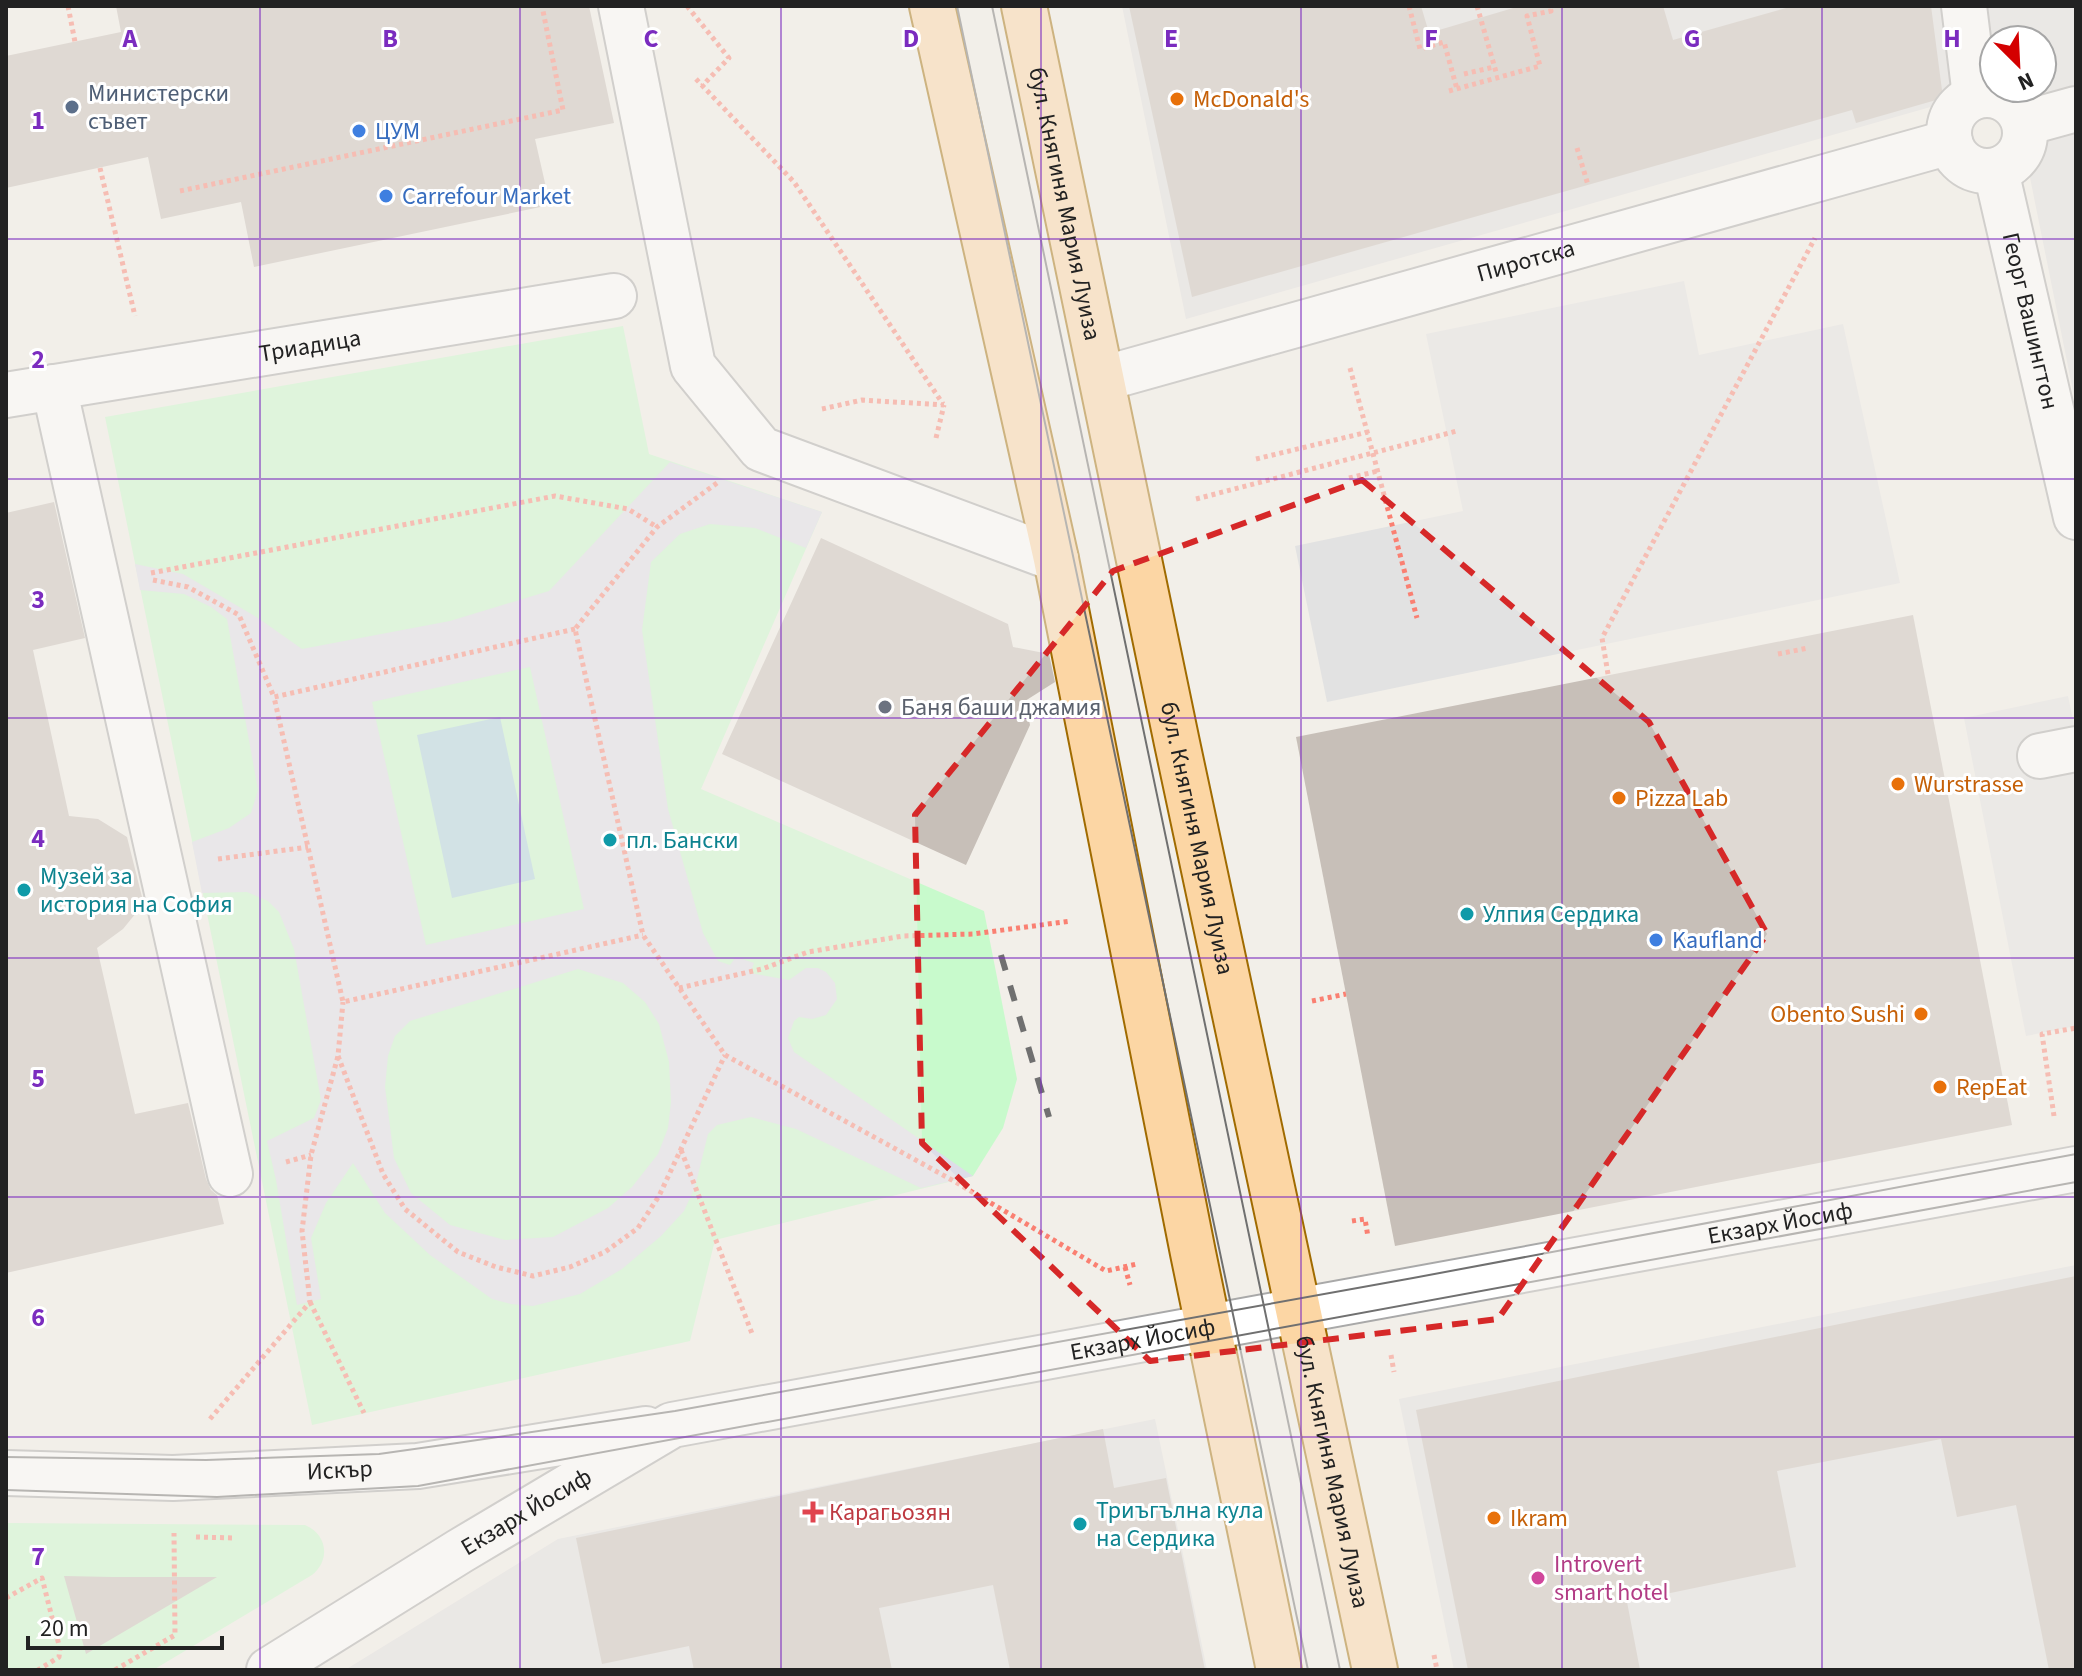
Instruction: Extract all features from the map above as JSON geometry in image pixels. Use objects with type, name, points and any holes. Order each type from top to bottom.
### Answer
[{"type":"main road","points":[[932,6],[1056,559],[1279,1670]]},
{"type":"main road","name":"бул. Княгиня Мария Луиза","points":[[1024,6],[1375,1670]]},
{"type":"street","points":[[621,6],[693,366],[761,449],[1056,559]]},
{"type":"street","points":[[1964,6],[1975,96]]},
{"type":"street","points":[[1986,94],[2006,99],[2021,114],[2025,123],[2026,134],[2021,153],[2006,167],[1996,171],[1972,169],[1962,163],[1950,142],[1949,131],[1957,109],[1975,96],[1986,94]]},
{"type":"street","points":[[2025,123],[2076,109]]},
{"type":"street","name":"Пиротска","points":[[1102,379],[1950,142]]},
{"type":"street","name":"Георг Вашингтон","points":[[1996,171],[2076,517]]},
{"type":"street","name":"Триадица","points":[[6,395],[614,296]]},
{"type":"street","points":[[54,387],[230,1174]]},
{"type":"street","name":"Екзарх Йосиф","points":[[269,1670],[460,1551],[672,1425],[2076,1169]]},
{"type":"street","name":"Искър","points":[[6,1473],[173,1478],[418,1466],[672,1425]]},
{"type":"path","points":[[68,6],[75,42]]},
{"type":"path","points":[[180,191],[563,110],[542,6]]},
{"type":"path","points":[[687,6],[729,58],[702,86],[794,182],[944,405],[936,438]]},
{"type":"path","points":[[1409,6],[1420,49],[1444,42],[1457,89]]},
{"type":"path","points":[[1464,74],[1495,69],[1477,6]]},
{"type":"path","points":[[1449,91],[1540,66],[1527,16],[1551,11],[1549,6]]},
{"type":"path","points":[[1577,148],[1588,185]]},
{"type":"path","points":[[100,168],[148,372]]},
{"type":"path","points":[[1608,674],[1602,638],[1851,170]]},
{"type":"path","points":[[1336,315],[1417,618]]},
{"type":"path","points":[[820,409],[862,400],[944,405]]},
{"type":"path","points":[[1196,499],[1457,431]]},
{"type":"path","points":[[1256,459],[1368,432]]},
{"type":"path","points":[[1349,478],[1378,471]]},
{"type":"path","points":[[137,576],[555,496],[628,509],[657,527]]},
{"type":"path","points":[[274,697],[575,629],[657,527],[676,513]]},
{"type":"path","points":[[150,579],[188,587],[239,615],[274,697],[343,1002],[338,1056],[311,1155],[302,1231],[310,1302],[365,1416]]},
{"type":"path","points":[[575,629],[643,935],[725,1055],[952,1180],[1106,1271],[1146,1263]]},
{"type":"path","points":[[1778,654],[1808,648]]},
{"type":"path","points":[[210,860],[308,847]]},
{"type":"path","points":[[679,988],[762,969],[808,952],[903,936],[973,934],[1072,921]]},
{"type":"path","points":[[343,1002],[643,935]]},
{"type":"path","points":[[1312,1001],[1346,994]]},
{"type":"path","points":[[2055,1123],[2042,1034],[2076,1028]]},
{"type":"path","points":[[338,1056],[383,1174],[405,1209],[458,1252],[496,1267],[533,1276],[570,1267],[605,1252],[638,1228],[659,1196],[725,1055]]},
{"type":"path","points":[[681,1150],[753,1336]]},
{"type":"path","points":[[284,1162],[311,1155]]},
{"type":"path","points":[[1352,1221],[1365,1219],[1368,1237]]},
{"type":"path","points":[[115,1670],[175,1635],[173,1478],[176,1459],[310,1302]]},
{"type":"path","points":[[1391,1355],[1394,1372]]},
{"type":"path","points":[[6,1598],[42,1578],[60,1649],[59,1657],[38,1670]]},
{"type":"path","points":[[1434,1654],[1437,1670]]},
{"type":"highlighted area","points":[[1362,480],[1649,722],[1767,934],[1498,1319],[1150,1361],[922,1143],[915,815],[1113,571]]},
{"type":"shaded area","points":[[1122,6],[2076,6],[2076,406],[2015,104],[2058,104],[2058,24],[1978,24],[1978,93],[1186,319]]},
{"type":"shaded area","points":[[1684,281],[1699,355],[1843,324],[1900,583],[1327,702],[1295,546],[1463,511],[1426,334]]},
{"type":"shaded area","points":[[670,462],[822,512],[806,548],[755,528],[710,524],[680,534],[651,562],[642,630],[668,809],[703,933],[718,961],[730,965],[736,957],[754,963],[750,973],[789,980],[806,968],[826,972],[835,983],[837,999],[826,1015],[812,1019],[799,1017],[794,1021],[788,1038],[794,1052],[973,1176],[921,1188],[796,1129],[751,1117],[717,1125],[708,1134],[695,1187],[684,1211],[661,1236],[622,1269],[580,1294],[533,1306],[492,1299],[430,1255],[385,1213],[353,1163],[326,1203],[311,1238],[321,1299],[297,1305],[267,1141],[314,1118],[321,1100],[294,949],[279,912],[268,901],[247,892],[202,893],[192,842],[229,828],[251,813],[258,790],[227,619],[184,594],[140,590],[135,564],[183,574],[258,618],[302,649],[450,621],[549,591]],"holes":[[[530,667],[584,909],[426,945],[372,702]],[[578,969],[623,983],[645,1002],[659,1024],[669,1062],[671,1102],[668,1128],[658,1154],[632,1187],[608,1208],[553,1237],[505,1240],[450,1225],[411,1193],[394,1158],[385,1087],[388,1056],[395,1036],[410,1021]]]},
{"type":"shaded area","points":[[2068,696],[2076,735],[2076,1026],[2026,1036],[1964,718]]},
{"type":"shaded area","points":[[2076,1265],[2076,1670],[1454,1670],[1399,1399]]},
{"type":"shaded area","points":[[1155,1419],[1207,1670],[345,1670],[558,1539]]},
{"type":"green space","name":"пл. Бански","points":[[623,326],[649,454],[822,512],[701,789],[984,911],[1017,1079],[1003,1128],[973,1176],[715,1240],[690,1341],[312,1425],[105,417]]},
{"type":"green space","points":[[6,1523],[305,1525],[318,1534],[324,1555],[312,1575],[153,1670],[6,1670]]},
{"type":"water","points":[[500,717],[535,879],[452,898],[417,735]]},
{"type":"building","name":"ЦУМ","points":[[116,6],[589,6],[614,123],[535,139],[550,205],[254,267],[241,202],[161,219],[148,157],[6,188],[6,56],[121,32]]},
{"type":"building","points":[[1129,6],[1421,6],[1429,33],[1520,6],[1663,6],[1673,40],[1793,6],[1931,6],[1943,98],[1856,123],[1852,110],[1192,297]]},
{"type":"building","points":[[54,502],[85,638],[33,650],[69,816],[98,819],[127,837],[142,897],[136,913],[123,929],[97,948],[135,1114],[188,1103],[206,1179],[217,1195],[224,1224],[6,1273],[6,513]]},
{"type":"building","name":"Баня баши джамия","points":[[821,538],[1008,624],[1013,647],[1049,654],[1055,682],[1025,701],[1030,725],[966,865],[722,754]]},
{"type":"building","name":"Kaufland","points":[[1913,615],[2012,1125],[1395,1246],[1296,737]]},
{"type":"building","points":[[2076,1276],[2076,1670],[2049,1670],[2016,1505],[1957,1517],[1941,1439],[1777,1471],[1796,1567],[1627,1602],[1640,1670],[1468,1670],[1416,1410]]},
{"type":"building","points":[[1103,1429],[1114,1488],[1166,1478],[1205,1670],[1010,1670],[993,1585],[879,1608],[892,1670],[694,1670],[689,1646],[602,1664],[576,1538]]},
{"type":"building","points":[[64,1576],[112,1577],[217,1577],[86,1654]]},
{"type":"tram line","points":[[957,6],[1308,1670]]},
{"type":"tram line","points":[[992,6],[1340,1670]]},
{"type":"tram line","points":[[6,1457],[206,1460],[379,1454],[457,1443],[675,1411],[2076,1154]]},
{"type":"tram line","points":[[6,1490],[217,1497],[418,1486],[2076,1182]]},
{"type":"railway","points":[[1001,955],[1049,1117]]},
{"type":"place","name":"McDonald's","points":[[1177,99]]},
{"type":"place","name":"Министерски съвет","points":[[72,107]]},
{"type":"place","name":"ЦУМ","points":[[359,131]]},
{"type":"place","name":"Carrefour Market","points":[[386,196]]},
{"type":"place","name":"Баня баши джамия","points":[[885,707]]},
{"type":"place","name":"Wurstrasse","points":[[1898,784]]},
{"type":"place","name":"Pizza Lab","points":[[1619,798]]},
{"type":"place","name":"пл. Бански","points":[[610,840]]},
{"type":"place","name":"Музей за история на София","points":[[24,890]]},
{"type":"place","name":"Улпия Сердика","points":[[1467,914]]},
{"type":"place","name":"Kaufland","points":[[1656,940]]},
{"type":"place","name":"Obento Sushi","points":[[1921,1014]]},
{"type":"place","name":"RepEat","points":[[1940,1087]]},
{"type":"place","name":"Карагьозян","points":[[813,1512]]},
{"type":"place","name":"Ikram","points":[[1494,1518]]},
{"type":"place","name":"Триъгълна кула на Сердика","points":[[1080,1524]]},
{"type":"place","name":"Introvert smart hotel","points":[[1538,1578]]}]
